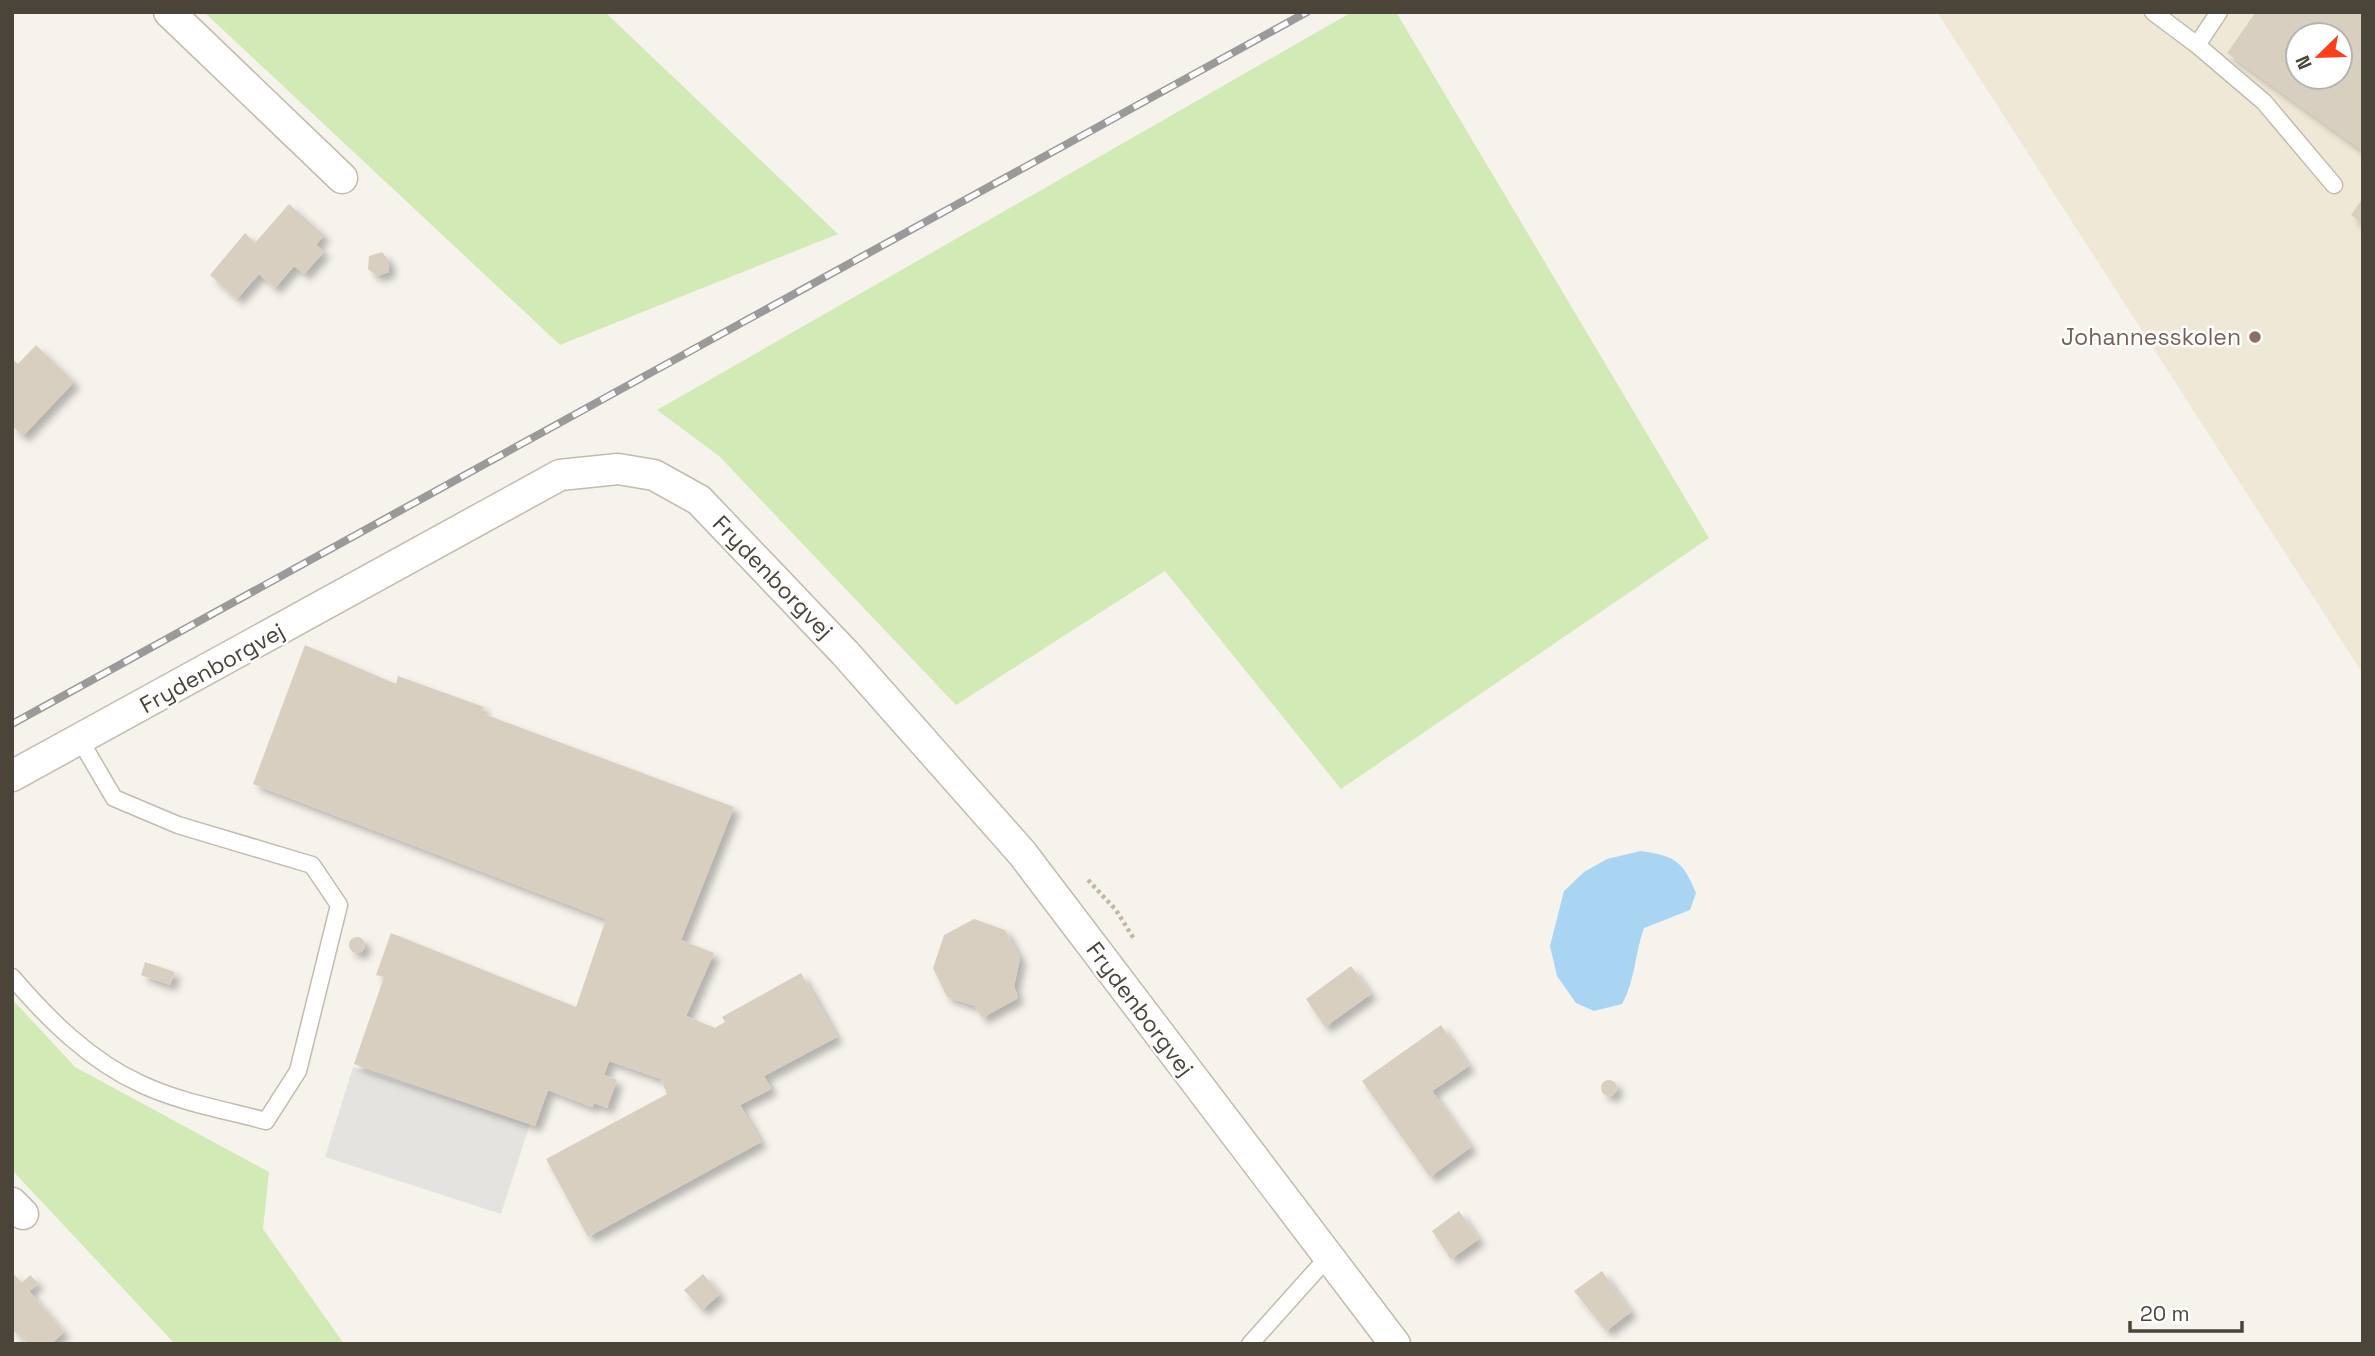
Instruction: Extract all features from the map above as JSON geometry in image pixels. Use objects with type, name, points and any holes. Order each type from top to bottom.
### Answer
[{"type":"street","points":[[169,12],[342,178]]},
{"type":"street","name":"Frydenborgvej","points":[[12,776],[560,475],[618,469],[654,475],[699,500],[845,653],[1022,853],[1395,1344]]},
{"type":"lane","points":[[2153,12],[2264,102],[2334,185]]},
{"type":"lane","points":[[2197,45],[2219,12]]},
{"type":"lane","points":[[12,977],[47,1018],[96,1056],[140,1084],[266,1121],[298,1071],[339,905],[312,865],[178,825],[114,798],[80,740]]},
{"type":"lane","points":[[1250,1344],[1328,1257]]},
{"type":"shaded area","name":"Johannesskolen","points":[[1937,12],[2363,12],[2363,674]]},
{"type":"shaded area","points":[[353,1067],[530,1124],[501,1214],[325,1157]]},
{"type":"green space","points":[[204,12],[605,12],[838,234],[560,345]]},
{"type":"green space","points":[[1352,12],[1396,12],[1709,538],[1341,789],[1165,571],[956,705],[719,456],[657,410]]},
{"type":"green space","points":[[12,999],[75,1067],[269,1172],[263,1229],[344,1344],[175,1344],[12,1170]]},
{"type":"water","points":[[1641,851],[1662,855],[1676,862],[1687,874],[1696,893],[1690,910],[1644,928],[1630,986],[1622,1004],[1594,1011],[1576,1003],[1557,976],[1550,946],[1564,891],[1584,872],[1607,859]]},
{"type":"building","points":[[2256,12],[2363,12],[2363,151],[2227,53]]},
{"type":"building","points":[[2363,198],[2363,224],[2351,215]]},
{"type":"building","points":[[289,204],[324,235],[316,245],[324,252],[304,274],[294,266],[275,288],[259,274],[237,299],[210,275],[245,233],[255,243]]},
{"type":"building","points":[[382,252],[389,261],[389,272],[377,276],[368,269],[369,256]]},
{"type":"building","points":[[36,345],[74,382],[23,436],[12,426],[12,358],[18,364]]},
{"type":"building","points":[[305,645],[396,684],[398,676],[484,707],[481,713],[734,807],[681,940],[714,953],[686,1016],[715,1028],[725,1022],[722,1017],[801,973],[837,1037],[764,1076],[771,1089],[740,1105],[761,1142],[588,1237],[546,1159],[667,1094],[661,1079],[609,1061],[604,1075],[617,1080],[607,1108],[594,1103],[592,1107],[548,1090],[535,1126],[354,1064],[384,977],[376,975],[391,933],[576,1007],[606,919],[253,784]]},
{"type":"building","points":[[974,919],[1005,930],[1020,958],[1014,986],[1018,998],[982,1018],[975,1006],[947,997],[933,968],[944,935]]},
{"type":"building","points":[[354,937],[360,937],[365,945],[363,951],[354,953],[349,948],[349,942]]},
{"type":"building","points":[[145,962],[175,972],[170,985],[141,975]]},
{"type":"building","points":[[1351,966],[1371,994],[1325,1027],[1306,999]]},
{"type":"building","points":[[1441,1025],[1469,1066],[1432,1091],[1471,1147],[1430,1177],[1362,1081]]},
{"type":"building","points":[[1606,1080],[1612,1080],[1617,1088],[1615,1094],[1606,1096],[1601,1091],[1601,1085]]},
{"type":"building","points":[[1459,1211],[1479,1239],[1451,1259],[1432,1231]]},
{"type":"building","points":[[1602,1271],[1631,1312],[1606,1331],[1574,1291]]},
{"type":"building","points":[[12,1272],[22,1283],[30,1275],[38,1283],[29,1291],[64,1332],[51,1344],[29,1344],[12,1330]]},
{"type":"building","points":[[703,1274],[720,1294],[702,1310],[684,1290]]},
{"type":"railway","points":[[12,724],[1307,12]]},
{"type":"place","name":"Johannesskolen","points":[[2255,337]]}]
